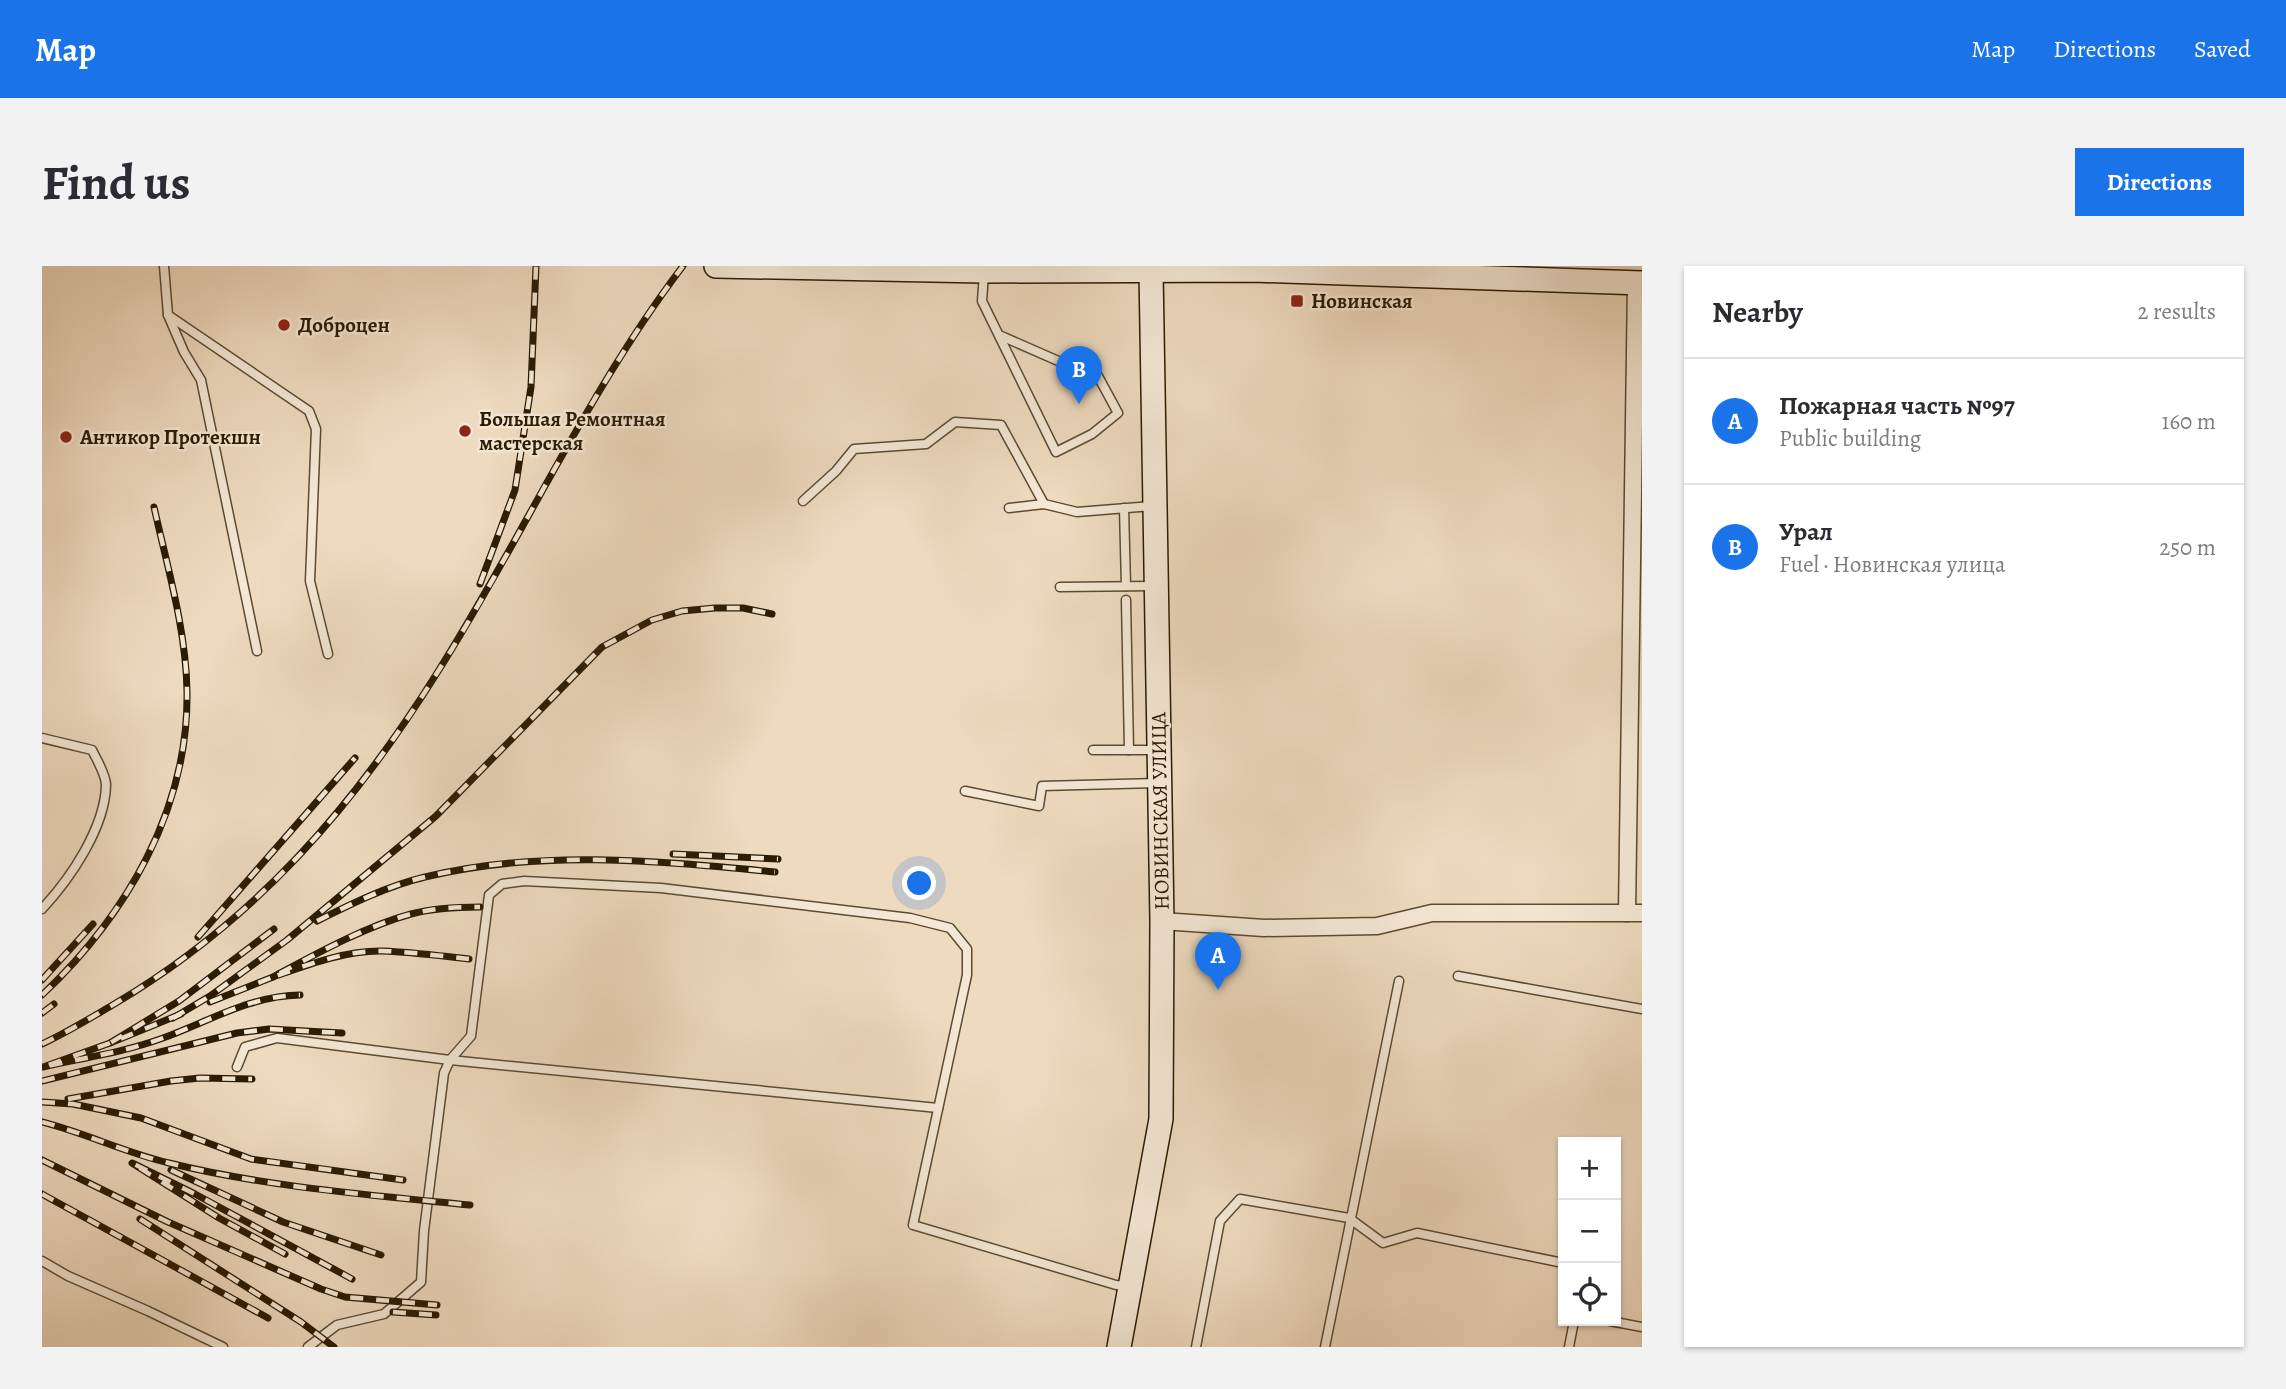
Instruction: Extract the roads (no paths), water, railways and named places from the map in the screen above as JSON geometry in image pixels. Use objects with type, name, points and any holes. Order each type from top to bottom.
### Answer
[{"type":"main road","points":[[716,266],[984,271],[1300,269],[1521,272],[1639,282]]},
{"type":"main road","name":"НОВИНСКАЯ УЛИЦА","points":[[1119,1347],[1161,1119],[1162,920],[1152,271]]},
{"type":"street","points":[[1162,920],[1264,928],[1377,926],[1432,913],[1635,913],[1639,282]]},
{"type":"lane","points":[[164,266],[168,315],[184,352],[201,380],[257,651]]},
{"type":"lane","points":[[984,271],[982,301],[1056,452],[1092,435],[1118,413],[1093,367],[1072,367],[999,334]]},
{"type":"lane","points":[[168,315],[309,411],[316,429],[310,581],[328,654]]},
{"type":"lane","points":[[803,501],[854,449],[926,444],[955,422],[1001,425],[1044,504]]},
{"type":"lane","points":[[1009,508],[1044,504],[1077,512],[1155,506]]},
{"type":"lane","points":[[1124,508],[1126,586]]},
{"type":"lane","points":[[1060,587],[1156,586]]},
{"type":"lane","points":[[1126,600],[1129,750]]},
{"type":"lane","points":[[42,738],[92,750],[107,783],[97,826],[62,887],[42,909]]},
{"type":"lane","points":[[1093,750],[1159,750]]},
{"type":"lane","points":[[965,791],[1039,806],[1042,786],[1160,782]]},
{"type":"lane","points":[[308,1347],[337,1325],[384,1314],[421,1283],[424,1231],[444,1073],[450,1060],[471,1036],[489,895],[502,884],[524,881],[661,888],[910,918],[950,928],[967,948],[967,975],[913,1225],[1116,1285],[1129,1286]]},
{"type":"lane","points":[[1458,976],[1642,1009]]},
{"type":"lane","points":[[1325,1347],[1399,981]]},
{"type":"lane","points":[[237,1068],[245,1047],[277,1038],[450,1060],[938,1108]]},
{"type":"lane","points":[[1196,1347],[1220,1221],[1240,1199],[1349,1218],[1383,1244],[1417,1233],[1558,1262]]},
{"type":"lane","points":[[42,1261],[68,1276],[223,1347]]},
{"type":"lane","points":[[1621,1323],[1642,1327]]},
{"type":"lane","points":[[1569,1347],[1573,1326]]},
{"type":"railway","points":[[480,584],[515,490],[531,387],[536,266]]},
{"type":"railway","points":[[42,1044],[116,1003],[213,936],[297,858],[335,815],[405,723],[437,673],[585,415],[648,314],[683,266]]},
{"type":"railway","points":[[42,995],[100,931],[125,895],[147,858],[177,777],[185,735],[186,668],[175,598],[154,507]]},
{"type":"railway","points":[[173,1018],[210,996],[287,940],[436,816],[602,647],[652,620],[682,611],[743,608],[772,614]]},
{"type":"railway","points":[[198,937],[355,758]]},
{"type":"railway","points":[[673,854],[778,859]]},
{"type":"railway","points":[[317,921],[397,885],[468,868],[512,863],[556,860],[644,861],[775,872]]},
{"type":"railway","points":[[469,959],[369,951],[327,959],[273,977],[340,942],[394,919],[437,909],[480,907]]},
{"type":"railway","points":[[42,980],[93,924]]},
{"type":"railway","points":[[181,1014],[110,1043],[179,1001],[274,929]]},
{"type":"railway","points":[[210,1002],[273,977]]},
{"type":"railway","points":[[110,1043],[43,1067],[134,1047],[230,1010],[281,996],[300,995]]},
{"type":"railway","points":[[42,1013],[54,1004]]},
{"type":"railway","points":[[42,1081],[237,1033],[269,1029],[342,1033]]},
{"type":"railway","points":[[68,1099],[171,1081],[200,1078],[252,1079]]},
{"type":"railway","points":[[42,1102],[73,1104],[141,1118],[251,1159],[403,1180]]},
{"type":"railway","points":[[42,1122],[153,1159],[206,1171],[319,1189],[470,1205]]},
{"type":"railway","points":[[42,1160],[168,1222],[321,1289],[345,1297],[437,1305]]},
{"type":"railway","points":[[285,1254],[219,1218],[132,1163],[352,1279]]},
{"type":"railway","points":[[171,1170],[283,1222],[381,1255]]},
{"type":"railway","points":[[42,1194],[268,1318]]},
{"type":"railway","points":[[140,1219],[301,1322],[334,1347]]},
{"type":"railway","points":[[393,1312],[436,1315]]},
{"type":"place","name":"Новинская","points":[[1297,301]]},
{"type":"place","name":"Доброцен","points":[[284,325]]},
{"type":"place","name":"Урал","points":[[1079,404]]},
{"type":"place","name":"Большая Ремонтная мастерская","points":[[465,431]]},
{"type":"place","name":"Антикор Протекшн","points":[[66,437]]},
{"type":"place","name":"Пожарная часть №97","points":[[1218,990]]}]
